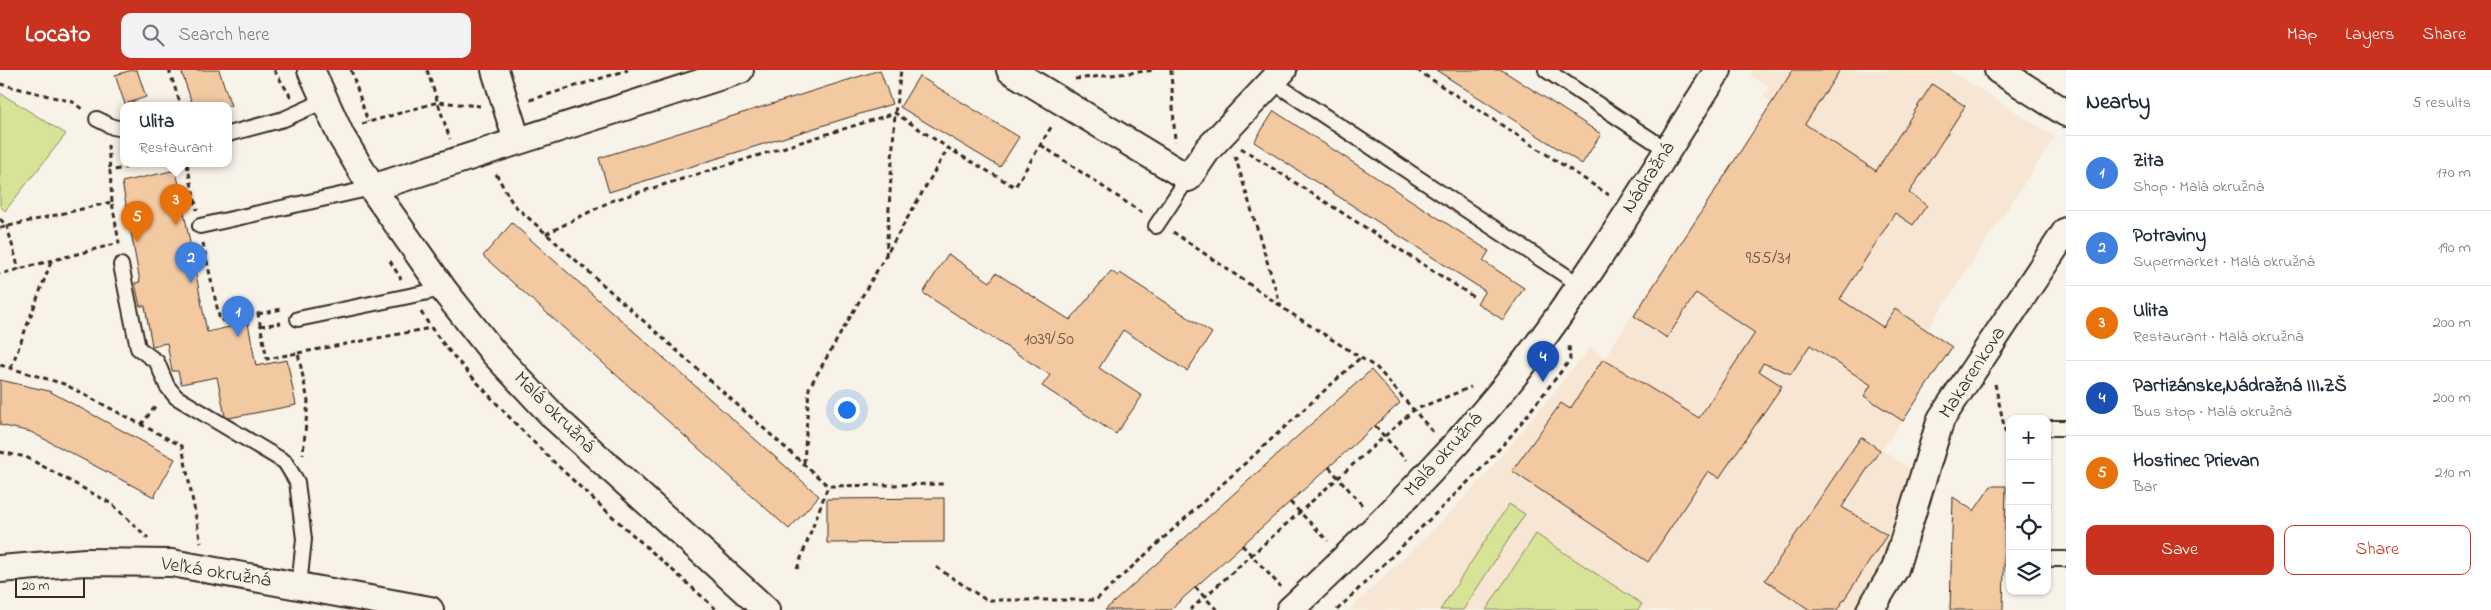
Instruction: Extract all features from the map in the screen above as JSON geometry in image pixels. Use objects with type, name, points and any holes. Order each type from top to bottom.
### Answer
[{"type":"street","name":"Malá okružná","points":[[311,70],[341,136],[372,188],[443,289],[493,352],[555,418],[766,610]]},
{"type":"street","points":[[496,70],[517,141]]},
{"type":"street","points":[[372,188],[740,70]]},
{"type":"street","name":"Nádražná","points":[[1580,285],[1718,70]]},
{"type":"street","points":[[1998,70],[2066,113]]},
{"type":"street","points":[[1017,72],[1068,92],[1188,178],[1226,138],[1278,76]]},
{"type":"street","name":"Makarenkova","points":[[1870,610],[1895,569],[1941,418],[2066,230]]},
{"type":"street","name":"Malá okružná","points":[[1287,600],[1344,561],[1423,481],[1505,386],[1580,285]]},
{"type":"street","name":"Veľká okružná","points":[[0,569],[85,562],[172,563],[430,610]]},
{"type":"lane","points":[[1546,70],[1667,150]]},
{"type":"lane","points":[[1278,76],[1580,285]]},
{"type":"lane","points":[[232,133],[284,119],[324,101]]},
{"type":"lane","points":[[96,119],[118,128]]},
{"type":"lane","points":[[1154,222],[1188,178]]},
{"type":"lane","points":[[200,226],[372,188]]},
{"type":"lane","points":[[121,265],[138,348],[157,362],[172,392],[285,462],[297,482],[304,539],[299,586]]},
{"type":"lane","points":[[298,319],[443,289]]},
{"type":"path","points":[[169,70],[180,102]]},
{"type":"path","points":[[351,70],[368,122]]},
{"type":"path","points":[[428,70],[458,160]]},
{"type":"path","points":[[885,258],[895,113],[902,70]]},
{"type":"path","points":[[895,113],[948,148],[1015,187],[1041,145],[1068,92],[1155,70]]},
{"type":"path","points":[[1171,70],[1175,145]]},
{"type":"path","points":[[1417,70],[1618,200]]},
{"type":"path","points":[[0,84],[73,102],[96,119]]},
{"type":"path","points":[[546,234],[611,201],[895,113]]},
{"type":"path","points":[[0,274],[119,243],[112,202],[108,147],[118,128]]},
{"type":"path","points":[[1226,138],[1474,297]]},
{"type":"path","points":[[1226,138],[1282,307]]},
{"type":"path","points":[[1041,145],[1282,307],[1378,368],[1439,439]]},
{"type":"path","points":[[804,464],[809,388],[948,148]]},
{"type":"path","points":[[484,152],[513,204],[828,486],[946,484]]},
{"type":"path","points":[[110,171],[128,167]]},
{"type":"path","points":[[188,167],[220,321],[258,314],[267,359],[431,328]]},
{"type":"path","points":[[0,228],[112,202]]},
{"type":"path","points":[[0,219],[6,226],[19,270]]},
{"type":"path","points":[[12,368],[51,262]]},
{"type":"path","points":[[1337,610],[1479,472],[1510,437],[1570,360],[1568,341]]},
{"type":"path","points":[[1987,350],[2006,436]]},
{"type":"path","points":[[297,482],[302,468],[308,401],[298,353]]},
{"type":"path","points":[[936,567],[986,600],[1096,600],[1360,358]]},
{"type":"path","points":[[0,365],[64,384],[182,446],[201,544]]},
{"type":"path","points":[[1190,610],[1414,410],[1473,387]]},
{"type":"path","points":[[141,425],[153,407]]},
{"type":"path","points":[[1375,426],[1412,466]]},
{"type":"path","points":[[0,452],[26,457],[112,504],[152,543]]},
{"type":"path","points":[[1329,467],[1368,511]]},
{"type":"path","points":[[797,569],[828,486]]},
{"type":"path","points":[[1290,502],[1331,545]]},
{"type":"path","points":[[1242,545],[1287,600]]},
{"type":"path","points":[[1195,587],[1217,610]]},
{"type":"shaded area","points":[[1753,70],[1949,70],[2055,137],[1927,330],[1951,347],[1903,421],[1881,449],[1917,473],[1887,566],[1859,610],[1349,610],[1446,517],[1485,476],[1590,348],[1605,357],[1772,103],[1763,97],[1769,87],[1750,75]]},
{"type":"green space","points":[[0,93],[66,134],[5,211],[0,206]]},
{"type":"green space","points":[[1509,504],[1525,514],[1463,610],[1440,610]]},
{"type":"green space","points":[[1536,534],[1642,604],[1638,610],[1486,610]]},
{"type":"building","points":[[137,70],[146,97],[131,102],[124,102],[115,75]]},
{"type":"building","points":[[181,70],[219,70],[230,102],[192,102]]},
{"type":"building","points":[[880,70],[892,104],[609,192],[599,158]]},
{"type":"building","points":[[1436,70],[1502,70],[1601,134],[1582,164]]},
{"type":"building","points":[[1793,70],[1840,70],[1805,124],[1876,171],[1932,84],[1965,106],[1909,193],[1927,205],[1913,225],[1895,213],[1840,299],[1883,327],[1895,309],[1952,347],[1903,421],[1864,396],[1871,385],[1810,345],[1791,374],[1763,363],[1759,371],[1782,386],[1719,478],[1708,471],[1648,562],[1512,471],[1561,403],[1570,409],[1603,359],[1699,418],[1755,333],[1696,293],[1667,338],[1634,316]]},
{"type":"building","points":[[919,76],[1019,137],[1000,167],[900,107]]},
{"type":"building","points":[[1274,111],[1489,251],[1483,261],[1524,288],[1503,320],[1477,303],[1485,291],[1254,142]]},
{"type":"building","points":[[176,170],[207,332],[248,323],[256,366],[287,360],[296,405],[229,418],[225,416],[217,377],[181,384],[178,371],[172,371],[167,343],[152,346],[145,306],[140,306],[135,283],[140,282],[122,182]]},
{"type":"building","points":[[512,223],[819,496],[789,529],[483,256]]},
{"type":"building","points":[[948,254],[990,282],[996,273],[1070,320],[1111,271],[1118,276],[1120,273],[1212,333],[1187,371],[1123,330],[1099,368],[1142,396],[1116,434],[1042,386],[1050,375],[923,293]]},
{"type":"building","points":[[1371,370],[1400,403],[1170,610],[1105,610]]},
{"type":"building","points":[[0,380],[49,391],[175,459],[154,497],[31,432],[0,425]]},
{"type":"building","points":[[1861,437],[1880,450],[1842,507],[1887,535],[1837,610],[1810,610],[1765,580]]},
{"type":"building","points":[[1991,486],[2006,486],[2003,610],[1950,610],[1953,497],[1974,511]]},
{"type":"building","points":[[944,498],[944,542],[827,543],[827,499]]},
{"type":"place","name":"Ulita","points":[[176,225]]},
{"type":"place","name":"Hostinec Prievan","points":[[137,242]]},
{"type":"place","name":"Potraviny","points":[[191,283]]},
{"type":"place","name":"Zita","points":[[238,337]]},
{"type":"place","name":"Partizánske,Nádražná III.ZŠ","points":[[1543,382]]}]
